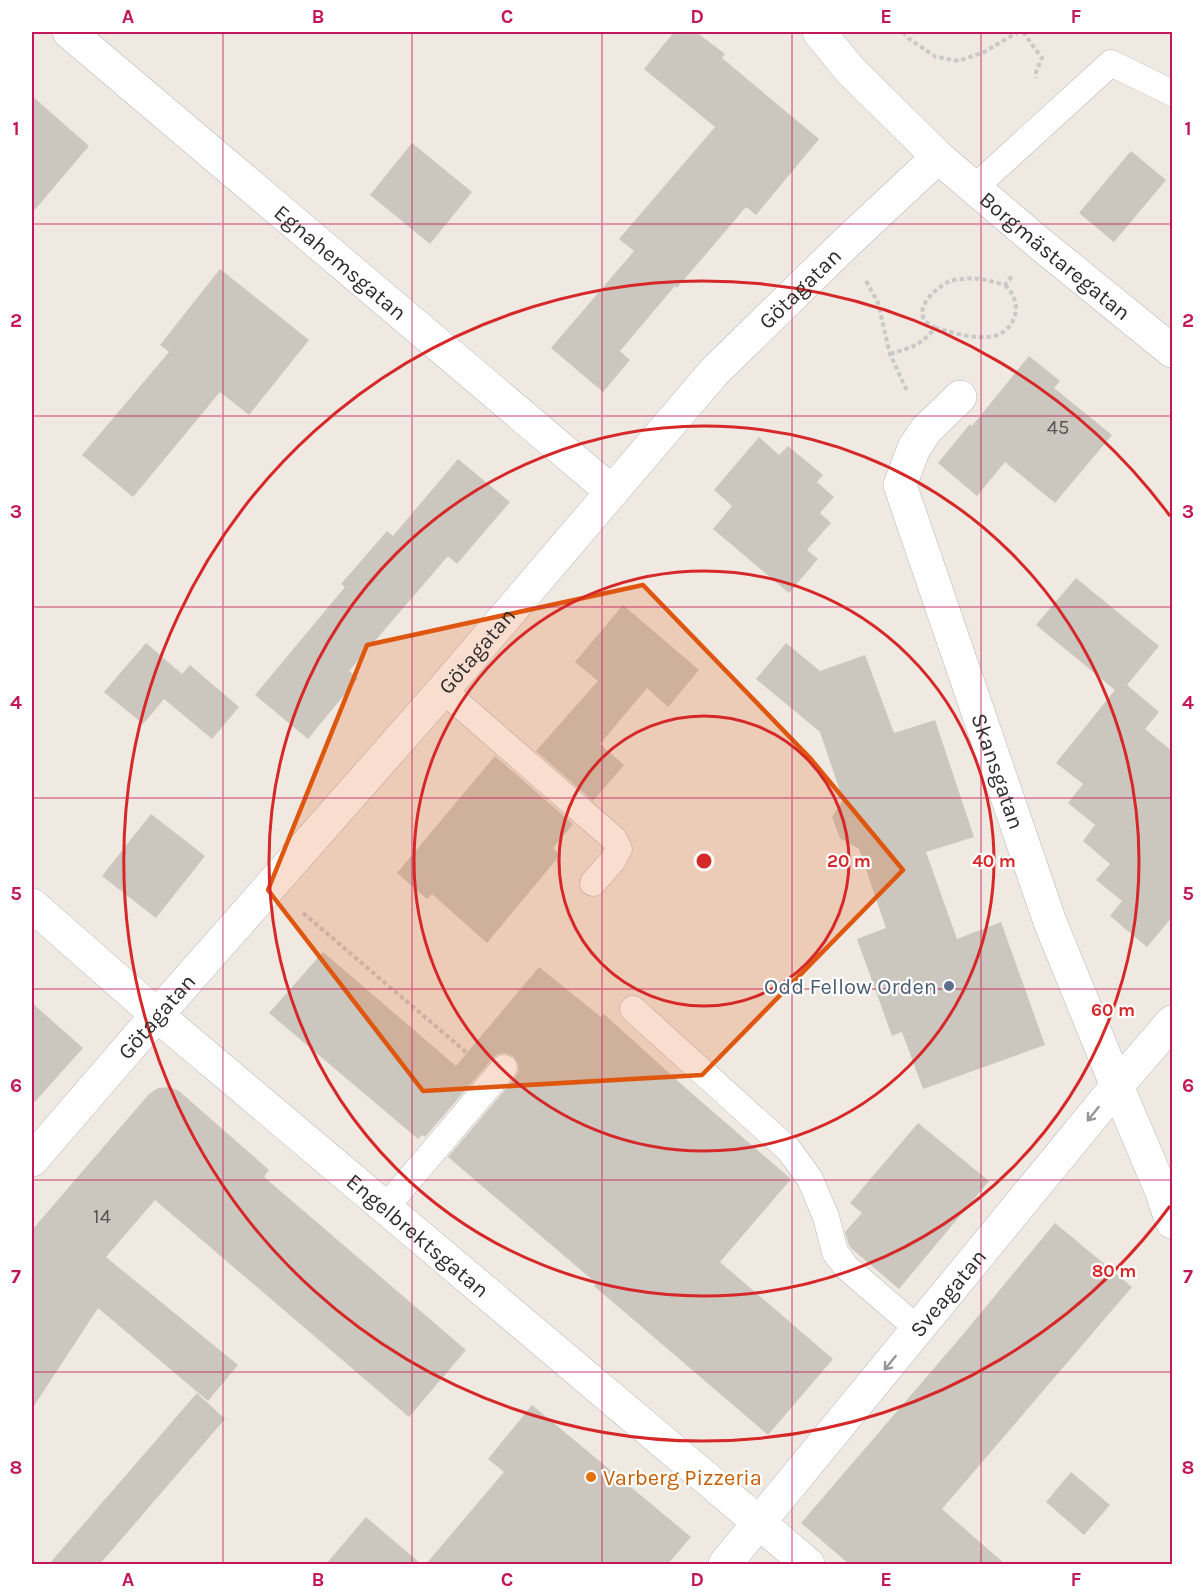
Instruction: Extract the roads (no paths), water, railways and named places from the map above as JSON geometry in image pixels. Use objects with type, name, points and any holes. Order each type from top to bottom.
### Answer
[{"type":"street","name":"Egnahemsgatan","points":[[69,32],[611,491]]},
{"type":"street","points":[[819,32],[850,70],[938,158]]},
{"type":"street","name":"Götagatan","points":[[32,1160],[444,690],[714,372],[846,243],[938,158]]},
{"type":"street","name":"Borgmästaregatan","points":[[938,158],[1173,351]]},
{"type":"street","name":"Skansgatan","points":[[960,397],[926,430],[914,447],[900,484],[1050,922],[1173,1222]]},
{"type":"street","name":"Engelbrektsgatan","points":[[32,905],[385,1208],[808,1564]]},
{"type":"street","name":"Sveagatan","points":[[724,1564],[1117,1086],[1173,1022]]},
{"type":"lane","points":[[974,188],[1111,63],[1172,93]]},
{"type":"lane","points":[[444,690],[614,839],[619,849],[613,860],[593,883]]},
{"type":"lane","points":[[633,1009],[789,1150],[810,1179],[826,1217],[835,1252],[846,1267],[918,1329]]},
{"type":"lane","points":[[385,1208],[500,1073]]},
{"type":"place","name":"Odd Fellow Orden","points":[[949,986]]},
{"type":"place","name":"Varberg Pizzeria","points":[[591,1477]]}]
